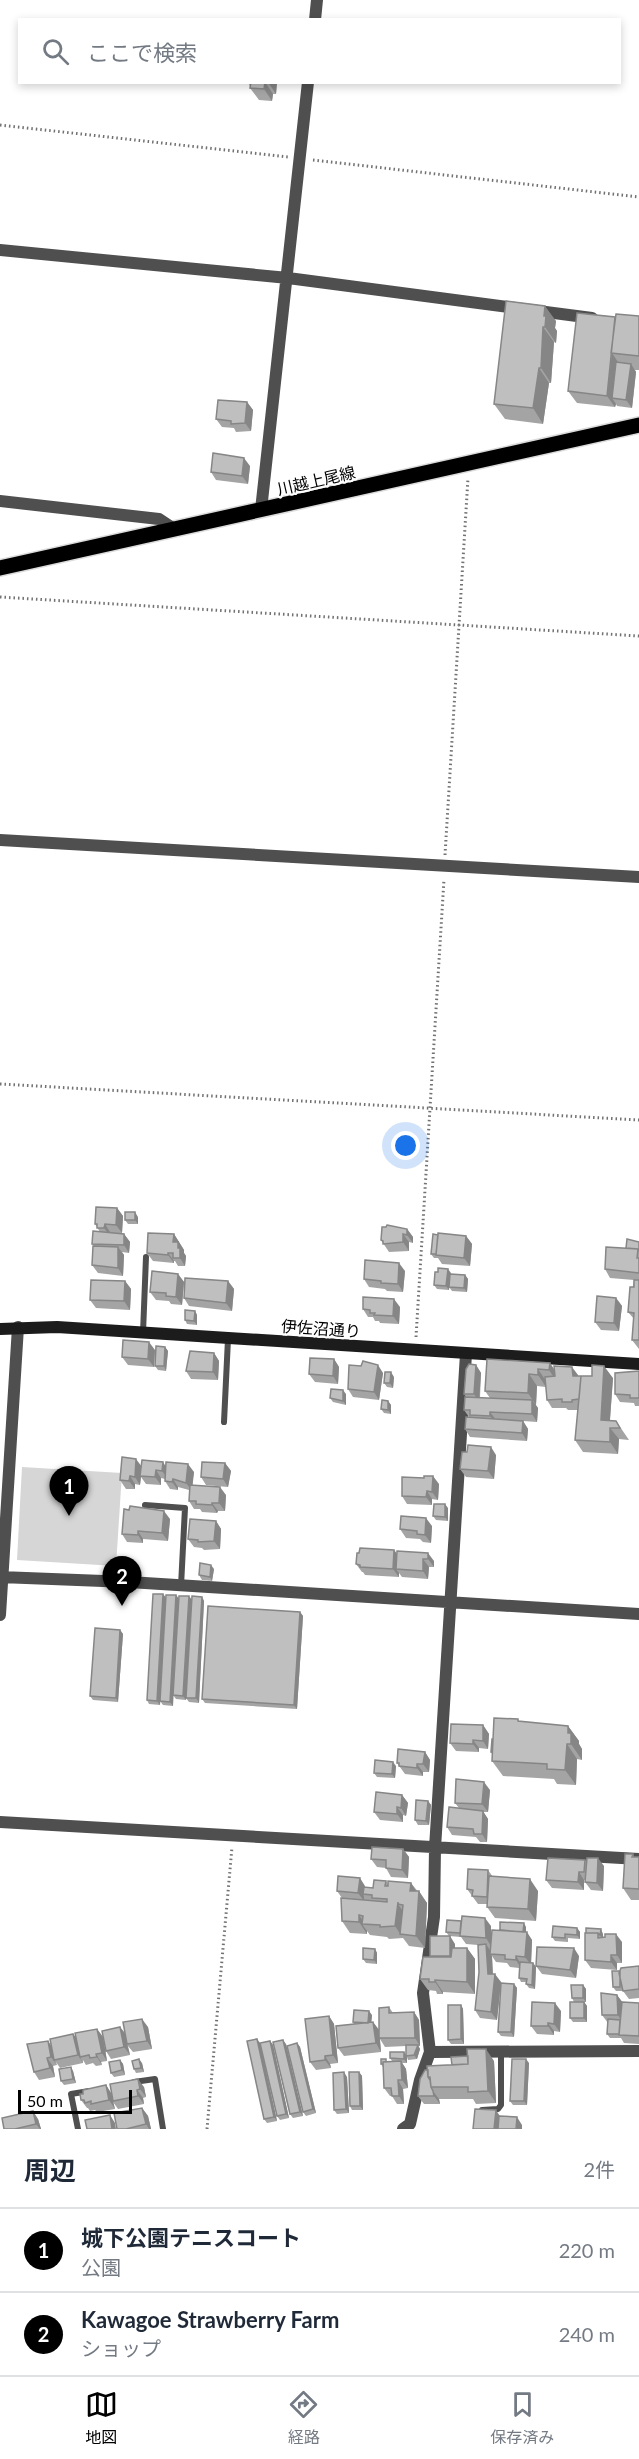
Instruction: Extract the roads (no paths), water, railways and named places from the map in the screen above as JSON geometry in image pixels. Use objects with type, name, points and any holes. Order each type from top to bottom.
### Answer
[{"type":"main road","name":"川越上尾線","points":[[0,568],[639,424]]},
{"type":"street","points":[[315,18],[317,0]]},
{"type":"street","points":[[261,510],[308,84]]},
{"type":"street","points":[[0,250],[288,278],[604,320]]},
{"type":"street","points":[[0,501],[159,519],[174,530]]},
{"type":"street","points":[[0,840],[639,877]]},
{"type":"street","name":"伊佐沼通り","points":[[0,1329],[57,1327],[639,1364]]},
{"type":"street","points":[[0,1615],[18,1328]]},
{"type":"street","points":[[403,2129],[410,2124],[420,2080],[430,2052],[423,1993],[434,1917],[435,1848],[466,1354]]},
{"type":"street","points":[[1,1577],[639,1614]]},
{"type":"street","points":[[0,1822],[639,1859]]},
{"type":"street","points":[[430,2052],[639,2051]]},
{"type":"lane","points":[[143,1333],[146,1257]]},
{"type":"lane","points":[[224,1422],[228,1339]]},
{"type":"lane","points":[[145,1505],[185,1508],[180,1586]]},
{"type":"lane","points":[[479,2110],[498,2109],[501,2105],[501,2051]]},
{"type":"lane","points":[[123,2084],[155,2079],[163,2129]]},
{"type":"lane","points":[[78,2129],[71,2094],[92,2090]]},
{"type":"place","name":"城下公園テニスコート","points":[[69,1516]]},
{"type":"place","name":"Kawagoe Strawberry Farm","points":[[122,1606]]}]
